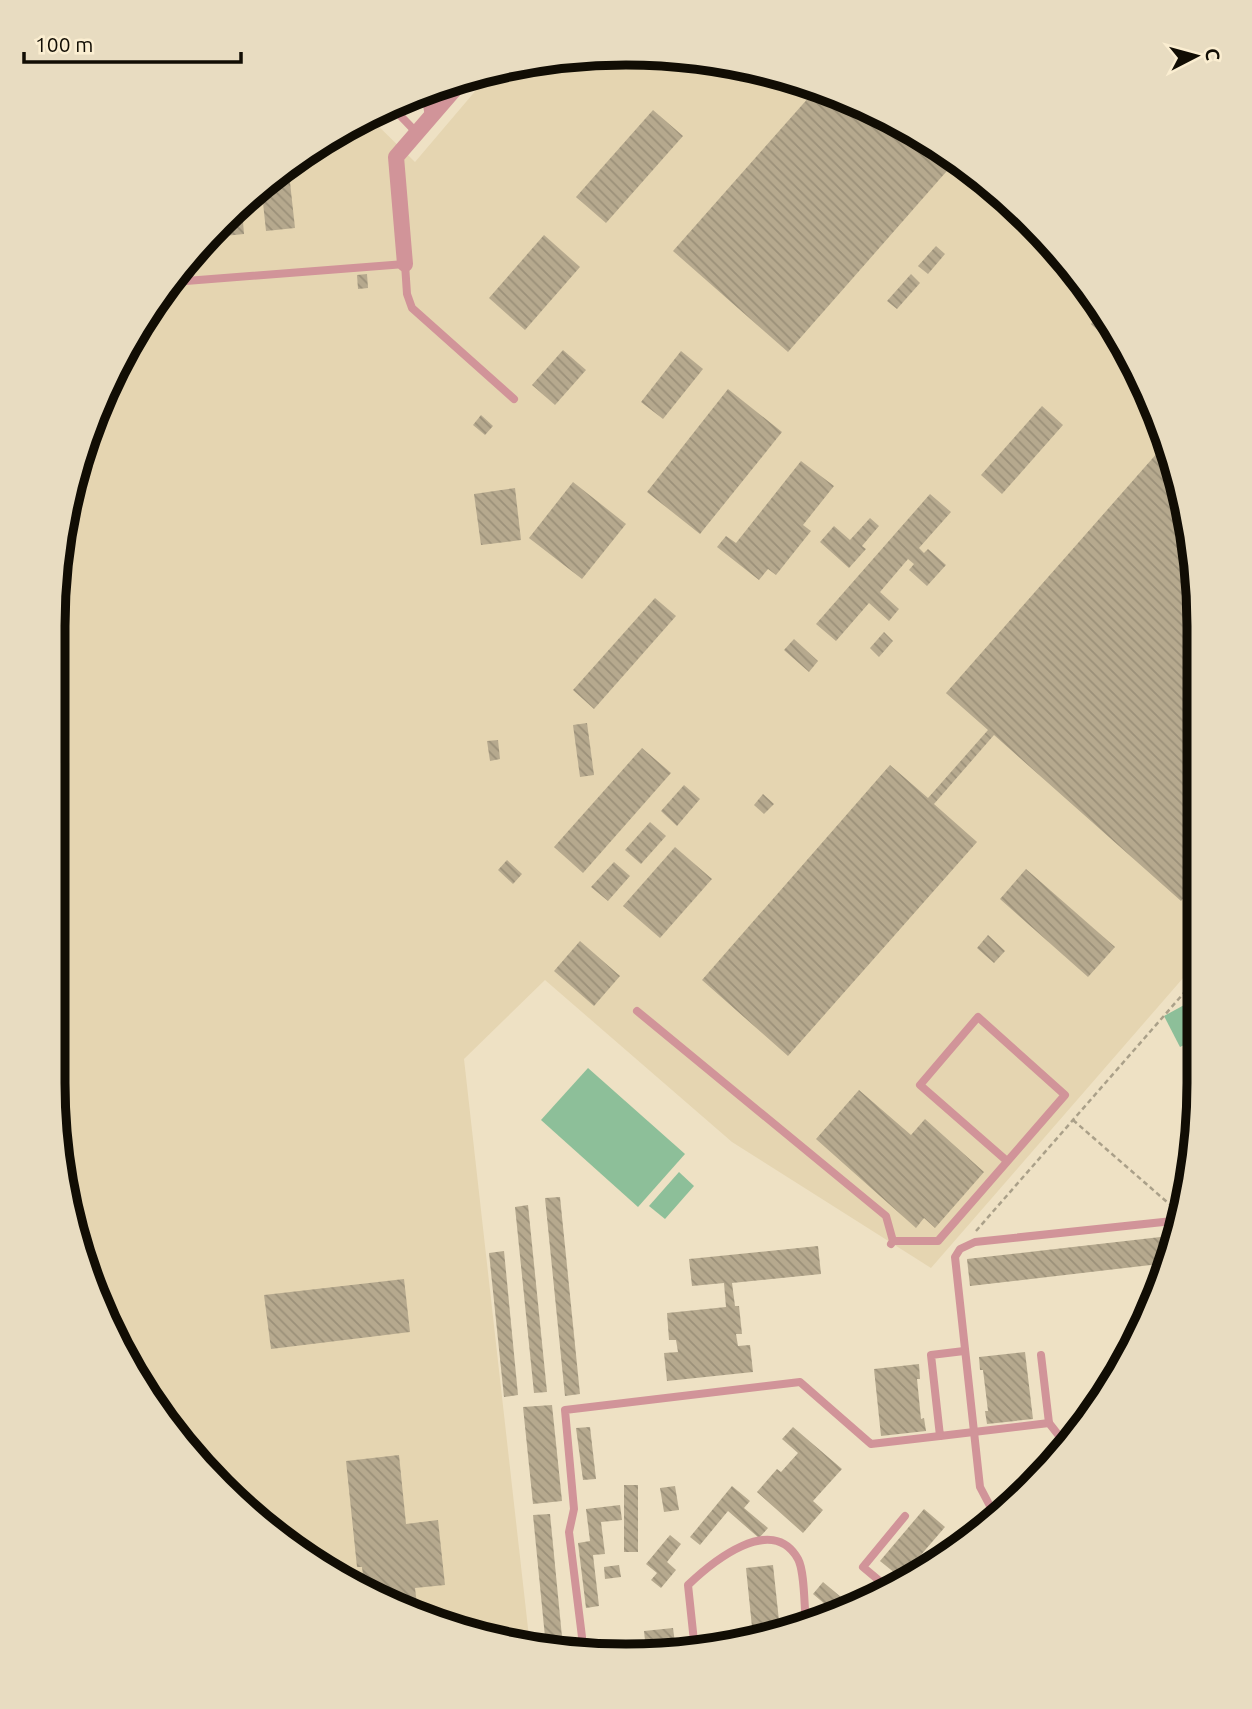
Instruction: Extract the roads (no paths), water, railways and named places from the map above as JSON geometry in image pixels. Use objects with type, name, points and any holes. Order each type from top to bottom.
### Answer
[{"type":"street","points":[[405,264],[396,157],[451,93]]},
{"type":"lane","points":[[427,102],[430,118]]},
{"type":"lane","points":[[398,113],[417,133]]},
{"type":"lane","points":[[183,281],[405,264],[407,293],[412,308],[514,399]]},
{"type":"lane","points":[[637,1011],[886,1216],[892,1243],[938,1241],[1065,1095],[978,1017],[920,1085],[1007,1161]]},
{"type":"lane","points":[[992,1508],[980,1487],[955,1257],[960,1249],[975,1242],[1170,1219]]},
{"type":"lane","points":[[940,1436],[931,1355],[964,1351]]},
{"type":"lane","points":[[1041,1355],[1049,1423],[1061,1437]]},
{"type":"lane","points":[[582,1637],[569,1532],[574,1509],[565,1410],[800,1382],[870,1444],[1049,1423]]},
{"type":"lane","points":[[881,1582],[863,1567],[905,1516]]},
{"type":"lane","points":[[694,1640],[688,1585],[711,1563],[733,1549],[753,1542],[777,1541],[792,1551],[799,1562],[805,1614]]}]
